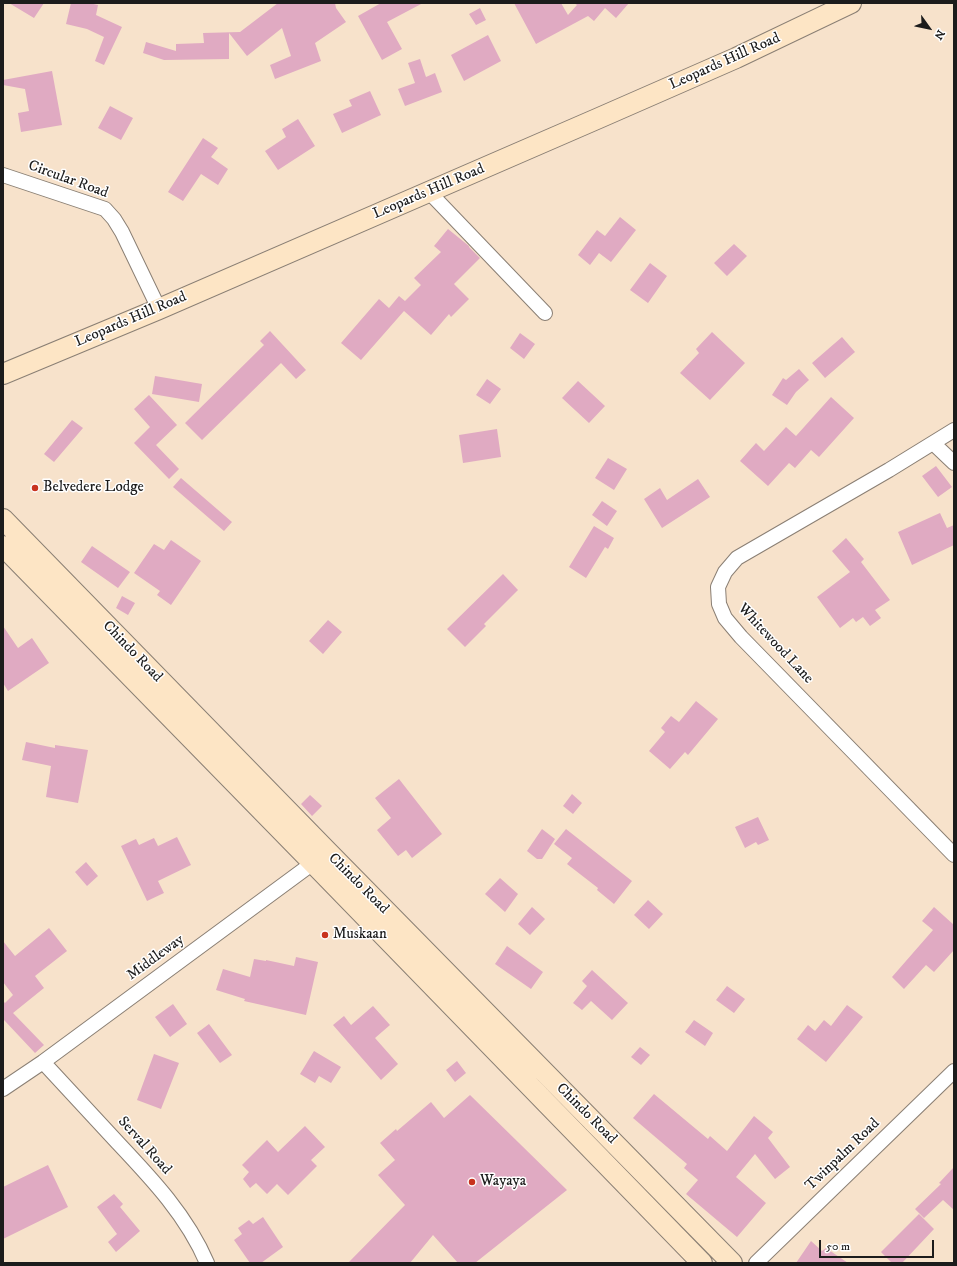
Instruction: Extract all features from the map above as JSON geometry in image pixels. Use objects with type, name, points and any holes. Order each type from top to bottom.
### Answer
[{"type":"main road","name":"Leopards Hill Road","points":[[3,374],[429,192],[736,58],[851,3]]},
{"type":"main road","name":"Chindo Road","points":[[3,519],[702,1263]]},
{"type":"main road","name":"Chindo Road","points":[[3,546],[732,1263]]},
{"type":"street","name":"Circular Road","points":[[3,174],[105,209],[114,218],[122,232],[159,308]]},
{"type":"street","points":[[429,192],[545,313]]},
{"type":"street","name":"Whitewood Lane","points":[[954,430],[889,470],[737,558],[725,572],[718,587],[719,604],[725,618],[741,637],[954,854]]},
{"type":"street","points":[[933,443],[954,463]]},
{"type":"street","name":"Middleway","points":[[3,1089],[43,1062],[319,856]]},
{"type":"street","name":"Serval Road","points":[[43,1062],[150,1177],[177,1210],[191,1232],[207,1263]]},
{"type":"street","name":"Twinpalm Road","points":[[756,1263],[954,1071]]},
{"type":"building","points":[[9,3],[44,3],[34,18]]},
{"type":"building","points":[[71,3],[89,3],[98,5],[96,15],[122,27],[104,65],[95,61],[104,37],[87,29],[66,24]]},
{"type":"building","points":[[278,3],[335,3],[336,8],[346,22],[315,43],[321,61],[275,79],[270,65],[291,56],[282,28],[247,56],[229,33],[229,59],[164,60],[143,53],[146,42],[176,51],[176,44],[204,43],[203,33],[240,32]]},
{"type":"building","points":[[381,3],[423,3],[387,22],[402,49],[382,60],[358,16]]},
{"type":"building","points":[[514,3],[561,3],[568,15],[577,5],[574,3],[629,3],[616,18],[605,8],[594,21],[588,16],[536,44]]},
{"type":"building","points":[[480,8],[486,20],[476,25],[469,14]]},
{"type":"building","points":[[488,35],[501,61],[464,81],[451,55]]},
{"type":"building","points":[[420,59],[426,77],[435,73],[442,92],[405,106],[398,89],[415,83],[408,63]]},
{"type":"building","points":[[52,71],[62,125],[21,132],[18,113],[29,111],[25,89],[3,85],[3,80]]},
{"type":"building","points":[[370,91],[381,115],[342,133],[333,114],[352,106],[349,100]]},
{"type":"building","points":[[110,106],[133,118],[121,140],[98,128]]},
{"type":"building","points":[[298,119],[315,146],[278,170],[265,151],[286,137],[282,129]]},
{"type":"building","points":[[203,138],[218,148],[211,157],[228,169],[218,185],[201,174],[183,201],[168,192]]},
{"type":"building","points":[[620,217],[636,230],[611,262],[599,253],[590,265],[578,255],[597,230],[605,236]]},
{"type":"building","points":[[448,229],[469,246],[480,258],[454,284],[469,299],[451,317],[449,314],[431,335],[404,311],[361,360],[341,343],[379,299],[389,308],[399,296],[405,301],[421,285],[414,278],[441,252],[434,246]]},
{"type":"building","points":[[734,244],[747,256],[727,276],[714,263]]},
{"type":"building","points":[[650,263],[667,276],[648,303],[630,290]]},
{"type":"building","points":[[270,331],[306,370],[296,379],[281,363],[202,440],[185,423],[264,345],[260,341]]},
{"type":"building","points":[[712,332],[745,363],[710,400],[680,373],[699,353],[696,349]]},
{"type":"building","points":[[520,333],[535,344],[524,359],[510,348]]},
{"type":"building","points":[[842,337],[855,352],[825,378],[812,363]]},
{"type":"building","points":[[799,369],[809,380],[796,392],[787,405],[772,395],[783,378],[786,380]]},
{"type":"building","points":[[155,376],[202,384],[199,402],[152,394]]},
{"type":"building","points":[[487,379],[501,389],[490,404],[476,395]]},
{"type":"building","points":[[578,381],[605,406],[589,423],[562,398]]},
{"type":"building","points":[[149,395],[177,425],[156,445],[179,469],[169,479],[134,443],[150,427],[134,409]]},
{"type":"building","points":[[831,397],[854,418],[819,457],[811,450],[795,468],[789,463],[768,486],[740,461],[756,443],[764,451],[786,427],[796,436]]},
{"type":"building","points":[[72,420],[83,428],[54,462],[44,454]]},
{"type":"building","points":[[497,429],[501,457],[463,463],[459,435]]},
{"type":"building","points":[[608,458],[627,469],[614,490],[595,478]]},
{"type":"building","points":[[936,466],[952,487],[938,497],[922,476]]},
{"type":"building","points":[[181,478],[232,522],[224,531],[173,487]]},
{"type":"building","points":[[698,479],[710,497],[662,528],[644,499],[660,488],[667,500]]},
{"type":"building","points":[[602,501],[617,511],[607,526],[592,515]]},
{"type":"building","points":[[940,513],[947,528],[954,525],[954,545],[912,565],[898,532]]},
{"type":"building","points":[[594,526],[614,538],[608,549],[605,547],[586,578],[569,567]]},
{"type":"building","points":[[846,538],[864,559],[861,562],[890,600],[875,610],[881,618],[870,626],[863,617],[856,622],[853,618],[840,628],[817,597],[850,572],[832,551]]},
{"type":"building","points":[[171,540],[201,561],[171,605],[157,595],[160,591],[134,573],[154,544],[164,550]]},
{"type":"building","points":[[92,546],[130,572],[118,588],[81,562]]},
{"type":"building","points":[[503,574],[518,590],[484,624],[486,626],[465,647],[447,629]]},
{"type":"building","points":[[122,596],[135,603],[128,615],[116,608]]},
{"type":"building","points":[[328,620],[342,632],[323,654],[309,641]]},
{"type":"building","points":[[3,626],[18,648],[32,638],[49,663],[8,691],[3,683]]},
{"type":"building","points":[[696,701],[718,719],[688,755],[685,752],[670,769],[649,751],[665,732],[661,728],[671,716],[679,722]]},
{"type":"building","points":[[26,742],[55,748],[55,745],[88,750],[78,803],[46,797],[51,766],[22,760]]},
{"type":"building","points":[[399,779],[442,834],[412,858],[406,850],[398,856],[377,830],[391,818],[375,798]]},
{"type":"building","points":[[572,794],[582,803],[573,814],[563,806]]},
{"type":"building","points":[[310,795],[322,806],[312,816],[301,804]]},
{"type":"building","points":[[758,817],[769,840],[758,845],[756,842],[745,848],[735,827]]},
{"type":"building","points":[[542,829],[555,839],[542,859],[537,859],[527,851]]},
{"type":"building","points":[[566,829],[632,881],[614,904],[597,890],[598,888],[567,864],[572,858],[554,844]]},
{"type":"building","points":[[177,837],[191,865],[158,881],[164,893],[147,901],[121,846],[136,839],[139,845],[154,838],[158,846]]},
{"type":"building","points":[[86,862],[98,876],[87,886],[75,872]]},
{"type":"building","points":[[500,878],[518,894],[505,912],[485,894]]},
{"type":"building","points":[[648,900],[663,914],[649,929],[634,915]]},
{"type":"building","points":[[532,907],[545,919],[530,935],[518,924]]},
{"type":"building","points":[[934,907],[954,925],[954,950],[934,972],[926,965],[904,989],[892,977],[933,930],[922,921]]},
{"type":"building","points":[[49,928],[67,951],[35,976],[44,988],[13,1013],[44,1045],[35,1053],[4,1020],[3,1021],[3,1001],[5,1003],[13,995],[3,982],[3,941],[15,956]]},
{"type":"building","points":[[507,946],[543,972],[531,989],[495,964]]},
{"type":"building","points":[[296,957],[318,962],[306,1015],[244,1001],[245,999],[216,990],[223,969],[250,977],[254,959],[294,966]]},
{"type":"building","points":[[592,970],[628,1003],[612,1020],[591,1001],[582,1010],[573,1003],[587,986],[582,981]]},
{"type":"building","points":[[727,986],[745,999],[734,1013],[716,1000]]},
{"type":"building","points":[[173,1004],[187,1024],[170,1037],[155,1017]]},
{"type":"building","points":[[847,1005],[863,1017],[826,1062],[797,1039],[808,1025],[815,1031],[824,1020],[831,1026]]},
{"type":"building","points":[[373,1006],[390,1025],[375,1038],[398,1064],[381,1080],[333,1025],[344,1016],[351,1025]]},
{"type":"building","points":[[694,1020],[713,1033],[705,1046],[685,1032]]},
{"type":"building","points":[[209,1024],[232,1055],[220,1063],[197,1033]]},
{"type":"building","points":[[640,1047],[650,1055],[641,1065],[631,1057]]},
{"type":"building","points":[[314,1051],[341,1067],[331,1083],[319,1076],[315,1083],[300,1074]]},
{"type":"building","points":[[154,1054],[179,1063],[161,1109],[137,1100]]},
{"type":"building","points":[[457,1061],[466,1073],[455,1082],[446,1070]]},
{"type":"building","points":[[654,1094],[708,1139],[710,1136],[727,1151],[754,1116],[773,1132],[768,1138],[790,1167],[775,1179],[755,1154],[736,1177],[766,1203],[737,1237],[686,1194],[698,1180],[684,1168],[687,1164],[633,1118]]},
{"type":"building","name":"Wayaya","points":[[470,1095],[567,1190],[475,1263],[458,1263],[433,1235],[410,1263],[348,1263],[405,1205],[378,1175],[395,1160],[380,1143],[396,1129],[397,1131],[431,1102],[444,1118]]},
{"type":"building","points":[[305,1126],[325,1147],[311,1160],[317,1166],[288,1195],[277,1184],[267,1194],[256,1183],[250,1188],[243,1179],[249,1172],[242,1165],[267,1140],[278,1152]]},
{"type":"building","points":[[48,1165],[68,1207],[3,1239],[3,1187]]},
{"type":"building","points":[[954,1167],[954,1210],[943,1200],[924,1218],[915,1209],[941,1184],[939,1183]]},
{"type":"building","points":[[114,1194],[123,1204],[120,1207],[140,1231],[116,1252],[108,1242],[117,1234],[97,1207]]},
{"type":"building","points":[[919,1214],[934,1229],[902,1263],[892,1263],[881,1252]]},
{"type":"building","points":[[263,1217],[283,1247],[261,1263],[250,1263],[234,1240],[242,1234],[238,1228],[249,1220],[253,1224]]},
{"type":"building","points":[[811,1241],[822,1251],[826,1248],[848,1263],[796,1263]]},
{"type":"place","name":"Belvedere Lodge","points":[[35,488]]},
{"type":"place","name":"Muskaan","points":[[325,935]]},
{"type":"place","name":"Wayaya","points":[[472,1182]]}]
